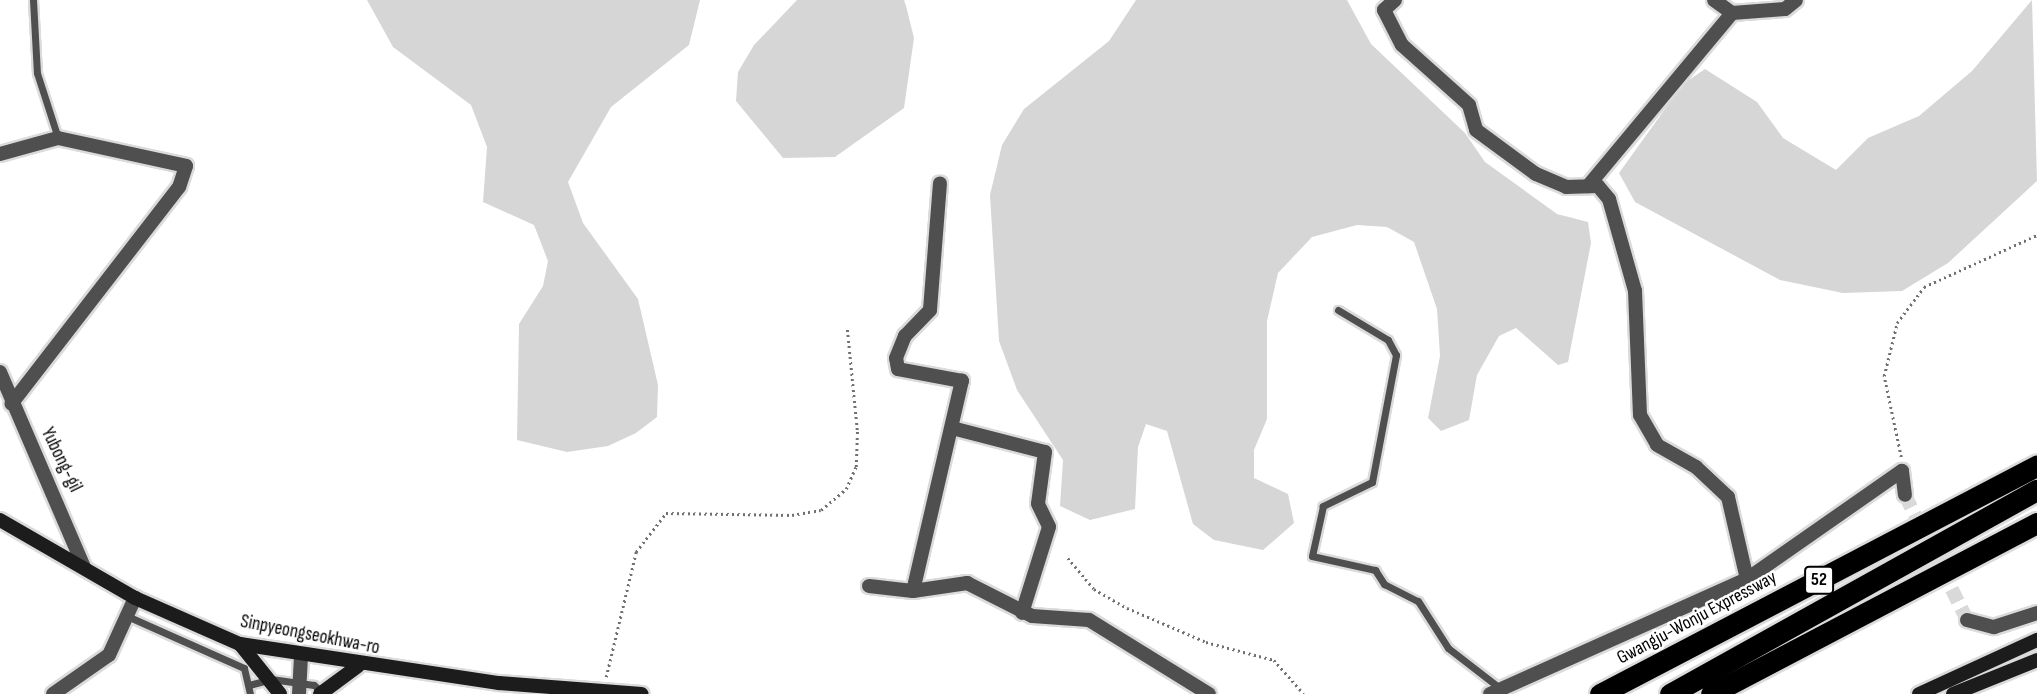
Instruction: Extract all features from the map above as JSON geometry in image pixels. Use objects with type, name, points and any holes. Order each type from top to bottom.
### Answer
[{"type":"highway","name":"Gwangju-Wonju Expressway","points":[[1600,694],[2037,466]]},
{"type":"highway","name":"52","points":[[1670,694],[2037,490]]},
{"type":"highway","points":[[1711,694],[2037,523]]},
{"type":"main road","name":"Sinpyeongseokhwa-ro","points":[[0,520],[135,598],[240,644],[360,666],[642,694]]},
{"type":"main road","points":[[1919,694],[2037,640]]},
{"type":"main road","points":[[240,644],[271,679],[280,694]]},
{"type":"main road","points":[[1958,693],[2037,660]]},
{"type":"main road","points":[[322,693],[360,666]]},
{"type":"street","points":[[1395,0],[1384,10],[1402,45],[1469,105],[1476,130],[1536,174],[1566,187],[1598,186],[1609,199],[1635,291],[1640,415],[1657,445],[1696,467],[1728,497],[1746,579]]},
{"type":"street","points":[[1714,0],[1732,13],[1785,9],[1796,0]]},
{"type":"street","points":[[1588,186],[1732,13]]},
{"type":"street","points":[[0,154],[58,138],[186,166],[179,187],[11,404]]},
{"type":"street","points":[[913,591],[961,381],[898,369],[896,358],[905,336],[930,310],[940,183]]},
{"type":"street","name":"Yubong-gil","points":[[0,372],[11,404],[53,484],[84,567]]},
{"type":"street","points":[[952,428],[1045,452],[1038,504],[1049,527],[1022,612]]},
{"type":"street","points":[[1496,692],[1746,579],[1902,471],[1905,495]]},
{"type":"street","points":[[869,586],[913,591],[967,583],[1022,612],[1089,620],[1209,694]]},
{"type":"street","points":[[52,694],[109,654],[135,598]]},
{"type":"street","points":[[1967,620],[1994,627],[2037,613]]},
{"type":"street","points":[[300,690],[301,657]]},
{"type":"lane","points":[[33,0],[37,73],[58,138]]},
{"type":"lane","points":[[1338,310],[1388,340],[1396,355],[1372,482],[1323,506],[1312,556],[1375,570],[1384,584],[1418,601],[1448,648],[1496,692]]},
{"type":"lane","points":[[127,616],[244,668],[249,690],[271,679],[300,690],[322,693]]},
{"type":"path","points":[[1902,471],[1884,376],[1897,323],[1924,287],[2037,235]]},
{"type":"path","points":[[604,690],[636,552],[666,513],[713,509],[792,515],[821,510],[846,489],[856,467],[857,430],[846,328]]},
{"type":"path","points":[[1068,558],[1094,589],[1127,608],[1206,642],[1275,660],[1304,694]]},
{"type":"shaded area","points":[[367,0],[700,0],[689,45],[611,107],[568,182],[583,223],[638,299],[658,385],[657,417],[636,433],[608,446],[567,452],[517,440],[519,324],[543,286],[548,261],[534,225],[483,202],[487,147],[471,105],[393,47]]},
{"type":"shaded area","points":[[797,0],[904,0],[914,38],[904,108],[835,157],[783,158],[736,101],[738,72],[754,45]]},
{"type":"shaded area","points":[[1136,0],[1347,0],[1371,44],[1465,133],[1485,162],[1557,214],[1588,222],[1591,243],[1568,362],[1558,365],[1516,328],[1499,336],[1477,375],[1469,420],[1441,431],[1428,418],[1440,356],[1437,309],[1414,242],[1387,227],[1357,225],[1312,237],[1278,273],[1267,321],[1267,419],[1254,450],[1254,478],[1288,494],[1294,523],[1263,550],[1214,540],[1193,524],[1167,431],[1146,424],[1138,447],[1135,509],[1090,520],[1060,506],[1063,460],[1017,390],[999,341],[990,195],[1002,145],[1024,109],[1109,41]]},
{"type":"shaded area","points":[[2032,0],[2037,181],[1948,263],[1902,291],[1843,293],[1780,280],[1635,202],[1619,173],[1683,84],[1705,69],[1757,102],[1783,138],[1836,170],[1868,138],[1919,116],[1972,71]]},
{"type":"tunnel","points":[[1905,495],[1967,620]]}]
